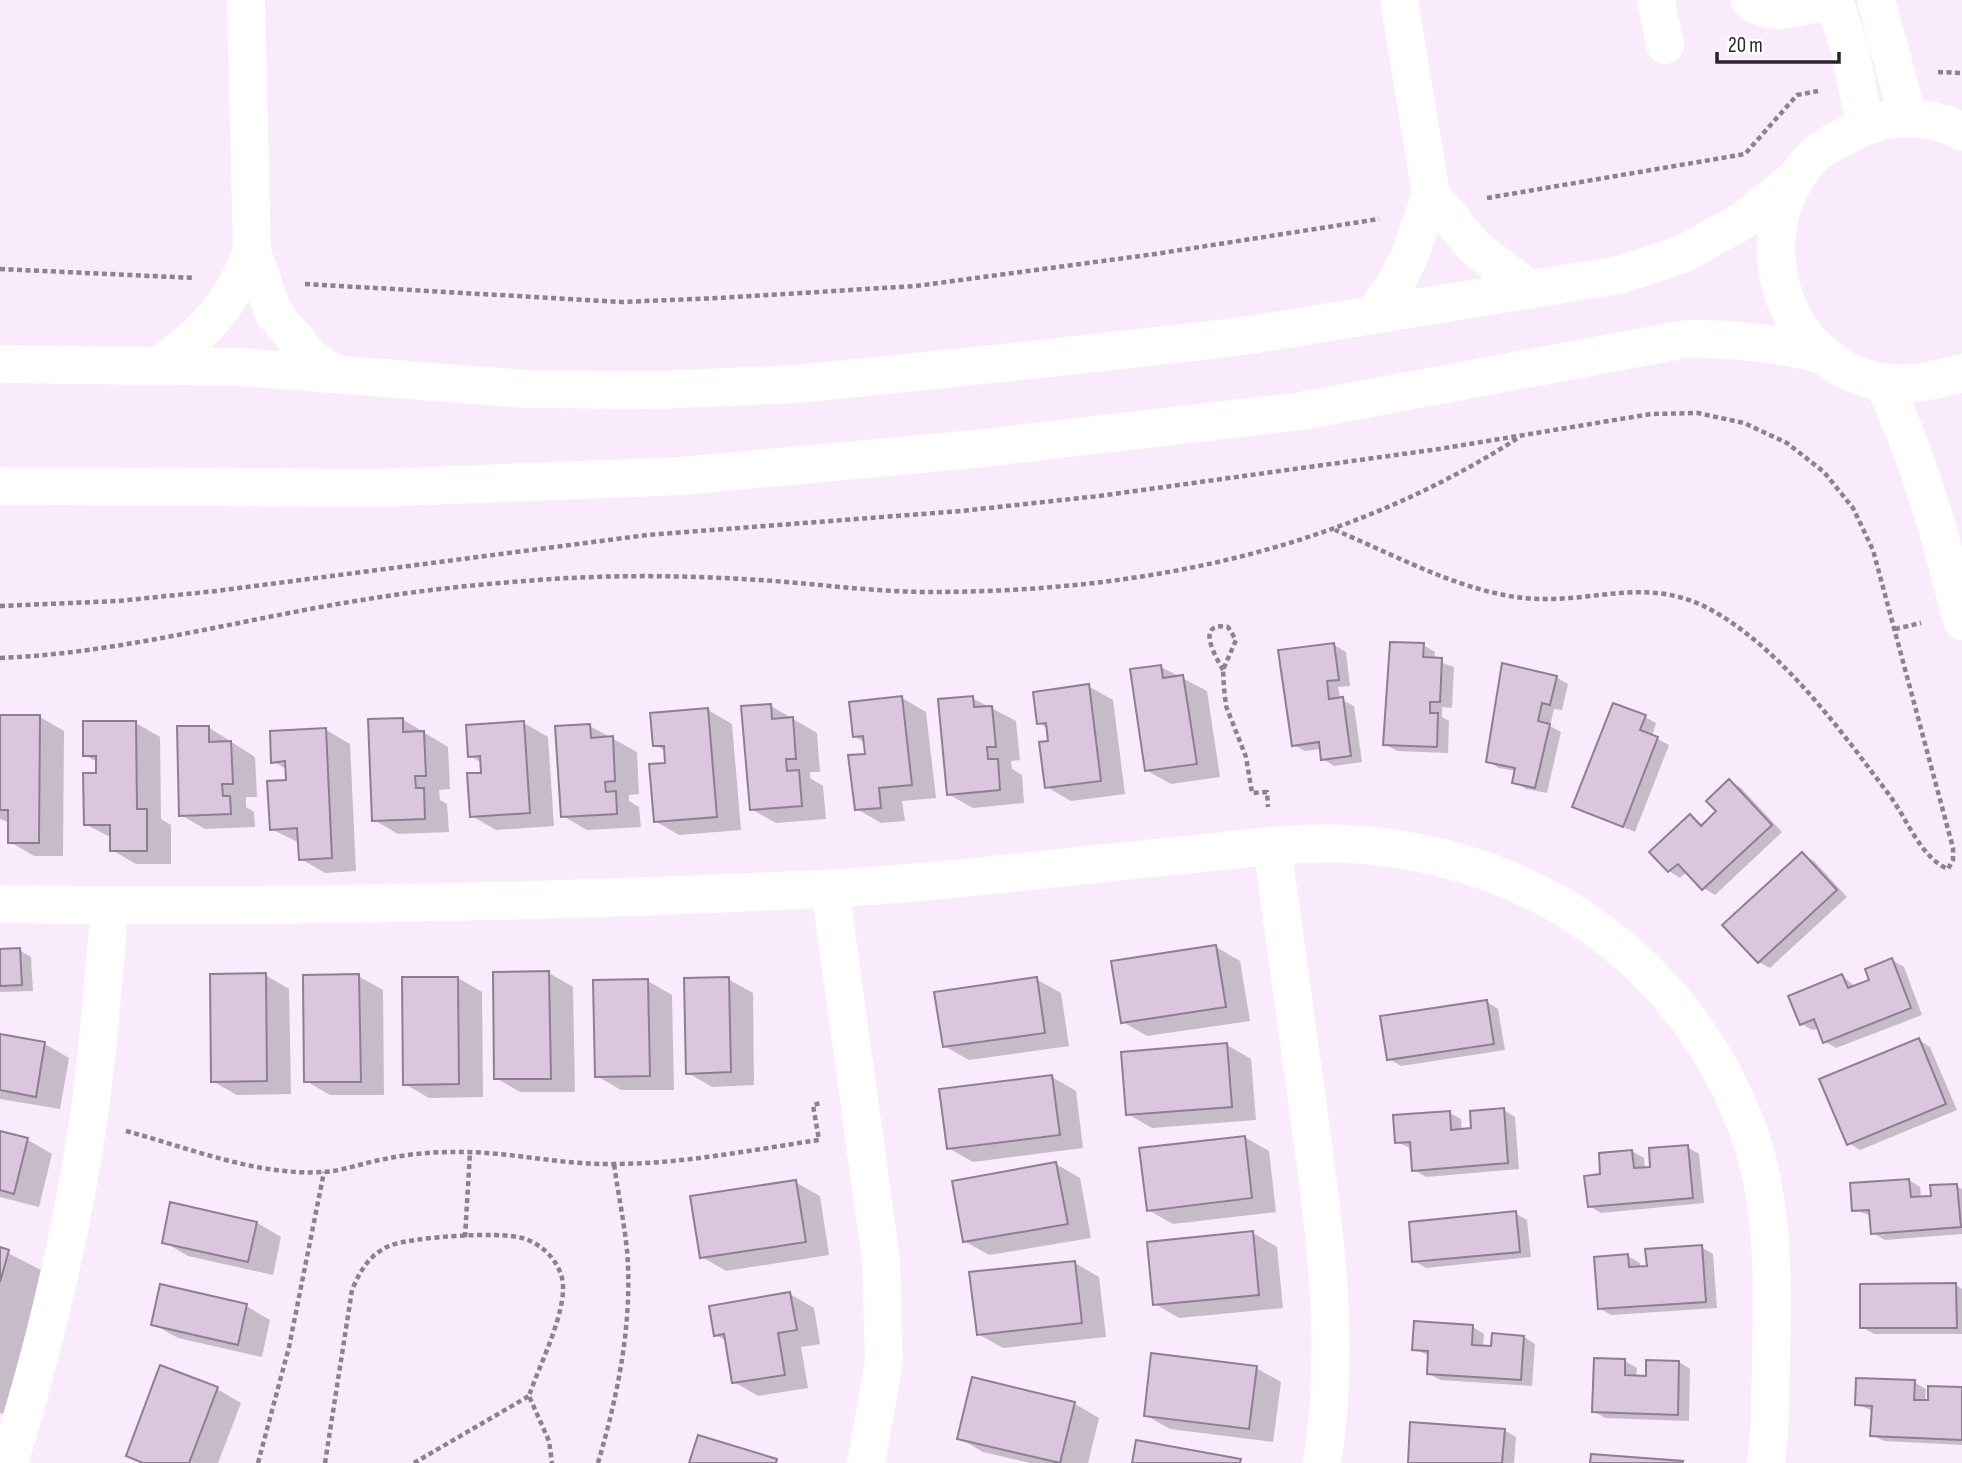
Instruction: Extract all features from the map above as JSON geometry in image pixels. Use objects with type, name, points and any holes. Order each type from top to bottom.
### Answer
[{"type":"street","points":[[246,0],[251,271],[273,312],[290,336],[310,357],[334,374]]},
{"type":"street","points":[[1372,315],[1393,288],[1432,204],[1399,0]]},
{"type":"street","points":[[1656,0],[1665,45]]},
{"type":"street","points":[[1749,0],[1768,10],[1778,11],[1832,0],[1848,42],[1865,126]]},
{"type":"street","points":[[1876,0],[1908,118]]},
{"type":"street","points":[[0,364],[161,364],[525,389],[657,390],[797,384],[1237,337],[1619,275],[1684,254],[1744,220],[1797,177],[1819,152],[1865,126],[1908,118],[1954,127],[1962,132]]},
{"type":"street","points":[[1797,177],[1780,212],[1774,251],[1780,291],[1797,326],[1824,355],[1852,372],[1883,382],[1924,383],[1962,373]]},
{"type":"street","points":[[1432,204],[1475,248],[1531,290]]},
{"type":"street","points":[[161,364],[207,328],[251,271]]},
{"type":"street","points":[[0,486],[378,488],[682,475],[975,449],[1301,411],[1686,339],[1756,341],[1824,355]]},
{"type":"street","points":[[1883,382],[1910,440],[1931,499],[1962,621]]},
{"type":"street","points":[[0,904],[566,901],[830,888],[1272,846],[1360,844],[1442,856],[1521,882],[1593,924],[1657,980],[1709,1048],[1741,1113],[1767,1206],[1772,1291],[1766,1463]]},
{"type":"street","points":[[1272,846],[1324,1221],[1332,1326],[1327,1430],[1322,1463]]},
{"type":"street","points":[[830,888],[881,1260],[884,1362],[866,1463]]},
{"type":"street","points":[[9,1463],[41,1349],[66,1242],[88,1121],[110,905]]},
{"type":"path","points":[[1895,77],[1948,70],[1962,73]]},
{"type":"path","points":[[0,269],[251,271],[365,289],[622,302],[916,286],[1155,254],[1432,204],[1745,154],[1797,94],[1857,84]]},
{"type":"path","points":[[0,606],[118,601],[216,592],[648,535],[961,511],[1099,496],[1521,436],[1651,414],[1698,413],[1744,423],[1787,443],[1824,472],[1853,508],[1874,550],[1953,848],[1953,860],[1948,869],[1932,859],[1892,799],[1801,687],[1768,653],[1716,612],[1687,598],[1655,591],[1623,591],[1556,600],[1522,598],[1490,591],[1335,530]]},
{"type":"path","points":[[0,658],[138,642],[360,600],[463,586],[568,578],[672,576],[928,592],[1081,584],[1231,559],[1335,530],[1432,489],[1521,436]]},
{"type":"path","points":[[1223,670],[1236,640],[1228,627],[1221,626],[1213,628],[1208,644],[1223,670],[1226,706],[1246,757],[1252,793],[1267,792],[1272,846]]},
{"type":"path","points":[[88,1121],[227,1160],[275,1170],[324,1172],[388,1158],[470,1152],[518,1153],[583,1164],[614,1164],[671,1161],[819,1140],[813,1105],[858,1099]]},
{"type":"path","points":[[465,1237],[470,1152]]},
{"type":"path","points":[[598,1463],[617,1393],[626,1323],[627,1251],[614,1164]]},
{"type":"path","points":[[258,1463],[289,1347],[324,1172]]},
{"type":"path","points":[[326,1463],[352,1290],[359,1272],[371,1257],[396,1244],[465,1237],[519,1237],[534,1242],[556,1264],[562,1279],[562,1302],[529,1396],[414,1463]]},
{"type":"path","points":[[529,1396],[548,1441],[552,1463]]},
{"type":"building","points":[[1390,642],[1424,643],[1423,657],[1442,658],[1440,702],[1430,702],[1430,713],[1438,713],[1437,747],[1383,745]]},
{"type":"building","points":[[1334,643],[1339,680],[1327,681],[1329,699],[1343,697],[1351,756],[1321,760],[1319,742],[1292,746],[1278,650]]},
{"type":"building","points":[[1502,663],[1557,676],[1550,705],[1542,703],[1538,721],[1550,724],[1535,788],[1512,783],[1515,768],[1486,762]]},
{"type":"building","points":[[1161,665],[1163,678],[1183,675],[1197,764],[1145,771],[1130,669]]},
{"type":"building","points":[[1089,684],[1101,781],[1045,788],[1039,742],[1048,741],[1046,723],[1037,724],[1033,692]]},
{"type":"building","points":[[902,696],[912,785],[879,788],[881,808],[855,810],[848,755],[865,754],[863,736],[853,737],[849,702]]},
{"type":"building","points":[[973,696],[974,707],[992,706],[996,747],[987,747],[988,759],[998,759],[1000,790],[947,795],[938,699]]},
{"type":"building","points":[[1613,703],[1646,715],[1640,730],[1658,737],[1623,827],[1572,807]]},
{"type":"building","points":[[771,704],[772,719],[793,717],[796,759],[786,759],[787,771],[799,770],[802,806],[750,810],[741,706]]},
{"type":"building","points":[[708,708],[717,817],[654,822],[649,764],[665,763],[664,746],[653,746],[650,713]]},
{"type":"building","points":[[0,715],[40,715],[39,843],[8,843],[8,810],[0,810]]},
{"type":"building","points":[[403,718],[403,732],[424,731],[426,776],[415,776],[416,788],[424,788],[425,819],[372,821],[368,719]]},
{"type":"building","points":[[83,721],[136,721],[137,809],[147,809],[147,851],[110,851],[110,825],[84,825],[83,773],[96,773],[96,756],[83,756]]},
{"type":"building","points":[[524,721],[530,813],[470,817],[467,773],[481,773],[480,756],[468,757],[466,725]]},
{"type":"building","points":[[590,724],[591,738],[613,736],[615,781],[605,782],[606,792],[616,791],[617,814],[561,817],[555,726]]},
{"type":"building","points":[[177,726],[209,726],[209,742],[231,741],[233,784],[222,784],[223,796],[230,796],[231,814],[179,816]]},
{"type":"building","points":[[326,728],[332,858],[299,860],[297,828],[270,830],[267,781],[286,780],[285,761],[271,763],[270,731]]},
{"type":"building","points":[[1729,779],[1772,825],[1702,890],[1678,864],[1668,872],[1649,852],[1690,814],[1701,826],[1716,811],[1706,801]]},
{"type":"building","points":[[1802,852],[1837,890],[1758,963],[1722,925]]},
{"type":"building","points":[[1216,945],[1226,1007],[1121,1023],[1111,961]]},
{"type":"building","points":[[20,948],[22,985],[0,986],[0,949]]},
{"type":"building","points":[[1892,958],[1911,1008],[1823,1043],[1814,1019],[1800,1025],[1788,996],[1842,974],[1848,988],[1869,980],[1865,969]]},
{"type":"building","points":[[549,971],[551,1079],[494,1079],[493,972]]},
{"type":"building","points":[[266,973],[267,1081],[211,1082],[210,974]]},
{"type":"building","points":[[359,974],[361,1082],[304,1082],[303,975]]},
{"type":"building","points":[[402,977],[458,977],[459,1084],[403,1085]]},
{"type":"building","points":[[729,977],[731,1072],[686,1074],[684,978]]},
{"type":"building","points":[[1037,977],[1045,1033],[943,1047],[934,992]]},
{"type":"building","points":[[648,979],[650,1076],[595,1077],[593,980]]},
{"type":"building","points":[[1487,1000],[1494,1044],[1387,1060],[1380,1016]]},
{"type":"building","points":[[0,1034],[45,1042],[36,1097],[0,1090]]},
{"type":"building","points":[[1919,1038],[1946,1104],[1847,1145],[1819,1079]]},
{"type":"building","points":[[1227,1043],[1232,1107],[1126,1115],[1121,1052]]},
{"type":"building","points":[[1052,1075],[1060,1135],[947,1149],[939,1089]]},
{"type":"building","points":[[1504,1108],[1508,1163],[1412,1171],[1410,1142],[1395,1143],[1393,1115],[1450,1111],[1451,1130],[1471,1128],[1470,1111]]},
{"type":"building","points":[[0,1131],[28,1138],[14,1194],[0,1190]]},
{"type":"building","points":[[1245,1136],[1252,1198],[1147,1211],[1139,1148]]},
{"type":"building","points":[[1688,1145],[1693,1198],[1588,1207],[1584,1176],[1600,1174],[1599,1153],[1632,1150],[1634,1168],[1650,1167],[1649,1148]]},
{"type":"building","points":[[1056,1162],[1068,1224],[963,1242],[952,1181]]},
{"type":"building","points":[[1909,1179],[1911,1197],[1931,1196],[1930,1185],[1957,1184],[1961,1227],[1871,1234],[1869,1210],[1852,1211],[1850,1183]]},
{"type":"building","points":[[796,1180],[806,1242],[700,1258],[690,1196]]},
{"type":"building","points":[[170,1202],[257,1222],[248,1262],[162,1243]]},
{"type":"building","points":[[1516,1211],[1520,1252],[1412,1262],[1409,1222]]},
{"type":"building","points":[[1253,1231],[1259,1295],[1153,1305],[1147,1242]]},
{"type":"building","points":[[1702,1245],[1706,1302],[1598,1309],[1594,1257],[1628,1254],[1629,1267],[1647,1266],[1645,1249]]},
{"type":"building","points":[[0,1247],[9,1250],[0,1282]]},
{"type":"building","points":[[1075,1261],[1082,1323],[977,1335],[969,1272]]},
{"type":"building","points":[[1956,1283],[1957,1328],[1860,1328],[1860,1284]]},
{"type":"building","points":[[160,1284],[247,1304],[238,1345],[151,1325]]},
{"type":"building","points":[[790,1292],[797,1330],[778,1333],[785,1375],[732,1383],[724,1334],[714,1336],[709,1306]]},
{"type":"building","points":[[1414,1321],[1473,1325],[1472,1345],[1491,1346],[1492,1333],[1524,1336],[1521,1380],[1427,1374],[1428,1351],[1412,1350]]},
{"type":"building","points":[[1151,1353],[1257,1366],[1249,1429],[1144,1416]]},
{"type":"building","points":[[1594,1358],[1625,1359],[1625,1375],[1646,1376],[1646,1360],[1679,1361],[1678,1415],[1592,1412]]},
{"type":"building","points":[[160,1365],[218,1387],[189,1463],[143,1463],[126,1456]]},
{"type":"building","points":[[972,1377],[1075,1402],[1060,1463],[957,1439]]},
{"type":"building","points":[[1856,1378],[1915,1380],[1914,1400],[1928,1400],[1928,1386],[1962,1387],[1962,1440],[1870,1436],[1872,1406],[1855,1405]]},
{"type":"building","points":[[1410,1422],[1505,1429],[1502,1463],[1408,1463]]},
{"type":"building","points":[[698,1435],[777,1459],[776,1463],[689,1463]]},
{"type":"building","points":[[1136,1440],[1241,1459],[1240,1463],[1132,1463]]},
{"type":"building","points":[[1591,1454],[1683,1461],[1590,1463]]}]
